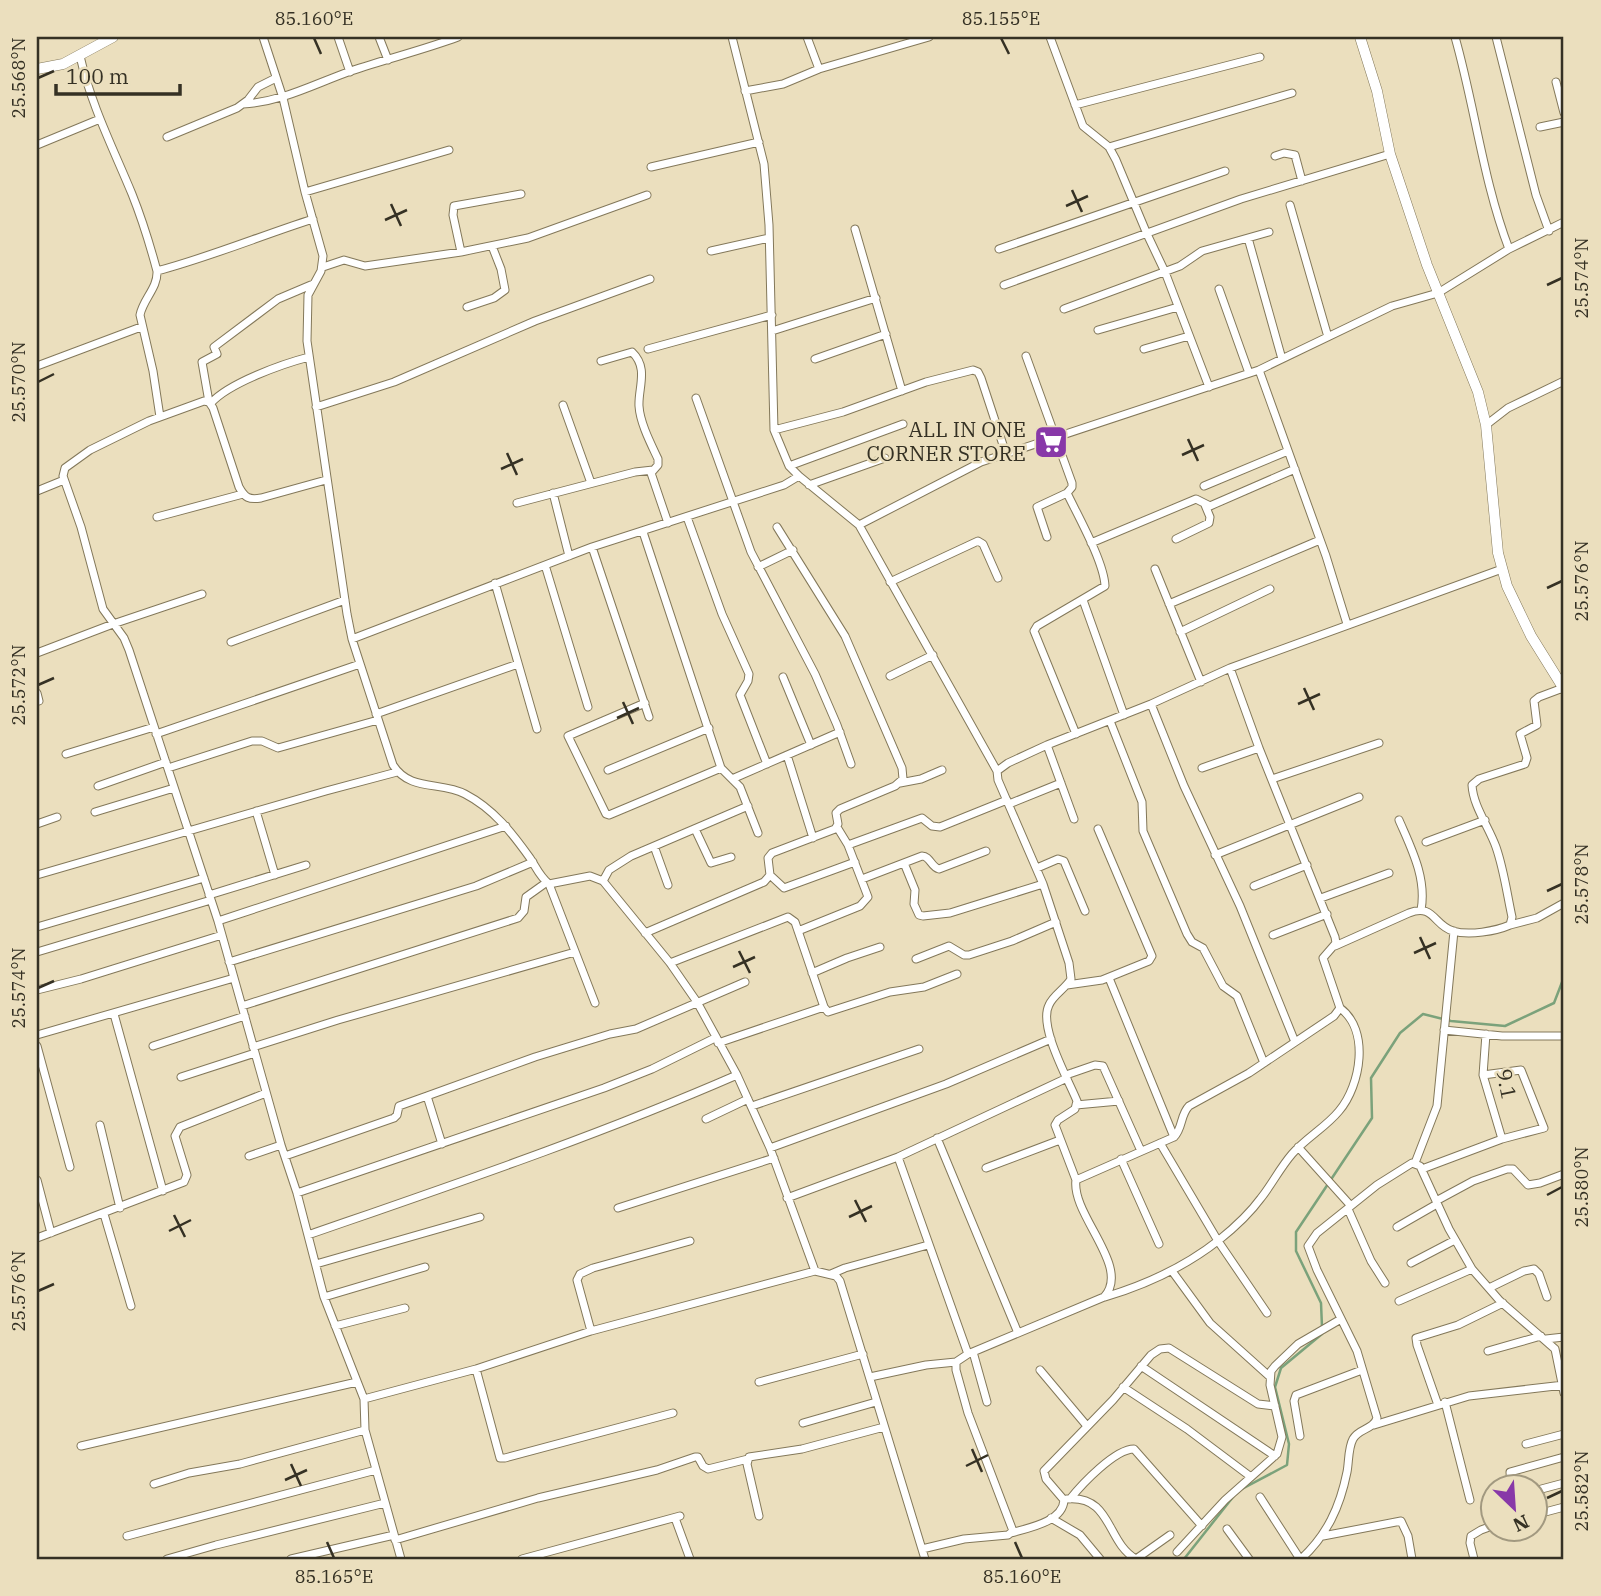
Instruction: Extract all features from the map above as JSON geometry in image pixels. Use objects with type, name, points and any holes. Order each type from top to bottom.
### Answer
[{"type":"main road","points":[[37,69],[63,64],[113,37]]},
{"type":"main road","points":[[1360,37],[1377,91],[1390,154],[1438,293],[1471,373],[1486,425],[1495,533],[1502,569],[1517,608],[1563,689]]},
{"type":"street","points":[[263,37],[283,98],[323,257],[323,267],[311,285],[306,311],[309,357],[352,639],[389,756],[397,772],[411,782],[463,792],[488,808],[506,826],[548,883],[595,1003]]},
{"type":"street","points":[[338,37],[350,72]]},
{"type":"street","points":[[379,37],[388,60]]},
{"type":"street","points":[[167,137],[243,104],[264,103],[283,98],[350,72],[458,37]]},
{"type":"street","points":[[732,37],[764,164],[772,315],[774,429],[789,466],[859,526],[997,771],[998,780],[1037,868],[1069,963],[1071,979],[1049,1005],[1047,1022],[1076,1105]]},
{"type":"street","points":[[807,37],[819,69]]},
{"type":"street","points":[[746,91],[783,84],[819,69],[929,37]]},
{"type":"street","points":[[1050,37],[1083,126],[1109,147],[1165,272],[1209,387]]},
{"type":"street","points":[[1455,37],[1469,87],[1495,208],[1509,249]]},
{"type":"street","points":[[1496,37],[1529,170],[1549,231]]},
{"type":"street","points":[[80,56],[88,89],[132,194],[158,271],[156,284],[142,306],[140,315],[160,417]]},
{"type":"street","points":[[1075,105],[1260,57]]},
{"type":"street","points":[[243,104],[258,87],[276,78]]},
{"type":"street","points":[[1556,82],[1564,113]]},
{"type":"street","points":[[1109,147],[1292,93]]},
{"type":"street","points":[[37,145],[100,119]]},
{"type":"street","points":[[1540,127],[1564,122]]},
{"type":"street","points":[[651,167],[760,142]]},
{"type":"street","points":[[305,192],[449,150]]},
{"type":"street","points":[[1275,156],[1284,153],[1294,155],[1302,181]]},
{"type":"street","points":[[1004,285],[1241,198],[1390,154]]},
{"type":"street","points":[[999,249],[1225,172]]},
{"type":"street","points":[[461,252],[453,215],[454,206],[522,194]]},
{"type":"street","points":[[323,267],[344,260],[365,266],[492,246],[549,232],[647,195]]},
{"type":"street","points":[[1290,205],[1328,337]]},
{"type":"street","points":[[158,271],[201,260],[242,242],[313,219]]},
{"type":"street","points":[[859,526],[981,462],[1259,370],[1392,306],[1438,293],[1509,249],[1564,222]]},
{"type":"street","points":[[855,229],[902,391]]},
{"type":"street","points":[[1064,309],[1180,266],[1202,251],[1269,232]]},
{"type":"street","points":[[1248,237],[1282,359]]},
{"type":"street","points":[[711,251],[769,238]]},
{"type":"street","points":[[467,307],[494,298],[505,290],[501,269],[492,246]]},
{"type":"street","points":[[316,407],[394,382],[535,321],[650,279]]},
{"type":"street","points":[[311,285],[278,299],[214,347],[217,355],[202,362],[210,403],[243,494],[251,499],[261,498],[326,480]]},
{"type":"street","points":[[1219,289],[1249,373]]},
{"type":"street","points":[[772,331],[876,298]]},
{"type":"street","points":[[1098,330],[1178,307]]},
{"type":"street","points":[[649,349],[772,315]]},
{"type":"street","points":[[37,366],[141,327]]},
{"type":"street","points":[[815,359],[886,334]]},
{"type":"street","points":[[1144,349],[1189,336]]},
{"type":"street","points":[[517,503],[635,472],[653,470],[658,465],[639,406],[643,384],[636,357],[632,352],[601,361]]},
{"type":"street","points":[[1026,356],[1072,483],[1067,493],[1037,507],[1046,537]]},
{"type":"street","points":[[309,357],[286,363],[219,395],[210,403],[199,402],[160,417],[76,459],[65,468],[64,480],[81,527],[103,609],[124,638],[129,650],[218,921],[297,1193],[324,1297],[364,1399],[365,1430],[401,1559]]},
{"type":"street","points":[[774,429],[843,412],[968,370],[976,370],[1006,454]]},
{"type":"street","points":[[1259,370],[1347,624]]},
{"type":"street","points":[[1486,425],[1508,408],[1564,381]]},
{"type":"street","points":[[696,398],[758,566],[815,674],[851,764]]},
{"type":"street","points":[[563,405],[591,483]]},
{"type":"street","points":[[789,466],[903,424]]},
{"type":"street","points":[[1204,486],[1288,451]]},
{"type":"street","points":[[809,485],[885,458]]},
{"type":"street","points":[[1205,505],[1213,505],[1295,469]]},
{"type":"street","points":[[653,470],[652,481],[668,523]]},
{"type":"street","points":[[352,639],[592,547],[784,485],[799,476]]},
{"type":"street","points":[[37,491],[64,480]]},
{"type":"street","points":[[553,493],[569,556]]},
{"type":"street","points":[[1067,493],[1103,573],[1105,586],[1037,626],[1034,631],[1076,734]]},
{"type":"street","points":[[157,517],[243,494]]},
{"type":"street","points":[[1091,544],[1200,499],[1210,517],[1209,523],[1175,539]]},
{"type":"street","points":[[687,517],[722,614],[749,674],[740,695],[741,702],[767,764]]},
{"type":"street","points":[[777,527],[853,652],[902,768],[904,775],[900,783]]},
{"type":"street","points":[[643,532],[721,768],[738,783],[758,832]]},
{"type":"street","points":[[1169,604],[1320,540]]},
{"type":"street","points":[[890,582],[978,541],[983,544],[998,578]]},
{"type":"street","points":[[592,547],[649,717]]},
{"type":"street","points":[[758,566],[793,550]]},
{"type":"street","points":[[545,565],[589,708]]},
{"type":"street","points":[[1155,569],[1201,682]]},
{"type":"street","points":[[997,771],[1047,745],[1151,704],[1230,668],[1502,569]]},
{"type":"street","points":[[495,583],[537,729]]},
{"type":"street","points":[[1180,632],[1270,589]]},
{"type":"street","points":[[37,653],[202,594]]},
{"type":"street","points":[[231,642],[345,600]]},
{"type":"street","points":[[1083,600],[1124,715]]},
{"type":"street","points":[[890,676],[933,655]]},
{"type":"street","points":[[66,754],[155,731],[360,664]]},
{"type":"street","points":[[98,786],[252,741],[262,740],[278,748],[377,717],[518,664]]},
{"type":"street","points":[[1230,668],[1259,748],[1321,898],[1335,937],[1334,946]]},
{"type":"street","points":[[783,677],[811,745]]},
{"type":"street","points":[[1510,925],[1512,917],[1502,870],[1473,792],[1474,783],[1525,764],[1527,758],[1520,734],[1537,725],[1534,701],[1563,689]]},
{"type":"street","points":[[645,704],[568,736],[606,814],[721,768]]},
{"type":"street","points":[[1151,704],[1215,855],[1240,906],[1295,1042]]},
{"type":"street","points":[[1110,721],[1140,797],[1143,831],[1187,934],[1192,942],[1203,948],[1223,986],[1237,996],[1264,1063]]},
{"type":"street","points":[[608,770],[709,728]]},
{"type":"street","points":[[732,779],[840,732]]},
{"type":"street","points":[[1272,779],[1379,743]]},
{"type":"street","points":[[1047,745],[1074,819]]},
{"type":"street","points":[[1202,768],[1259,748]]},
{"type":"street","points":[[787,755],[813,838]]},
{"type":"street","points":[[798,930],[866,902],[868,893],[848,845],[837,827],[836,813],[840,808],[900,783],[921,779],[942,770]]},
{"type":"street","points":[[37,875],[397,772]]},
{"type":"street","points":[[848,845],[922,818],[932,826],[940,827],[1061,783]]},
{"type":"street","points":[[95,812],[174,788]]},
{"type":"street","points":[[1215,855],[1359,797]]},
{"type":"street","points":[[603,881],[615,864],[748,806]]},
{"type":"street","points":[[257,811],[275,875]]},
{"type":"street","points":[[37,824],[57,817]]},
{"type":"street","points":[[1399,820],[1423,886],[1421,910]]},
{"type":"street","points":[[1426,842],[1485,820]]},
{"type":"street","points":[[218,921],[506,826]]},
{"type":"street","points":[[646,933],[764,882],[770,875],[769,855],[837,827]]},
{"type":"street","points":[[695,829],[711,863],[731,857]]},
{"type":"street","points":[[1067,985],[1109,978],[1149,961],[1152,956],[1098,829]]},
{"type":"street","points":[[654,846],[668,885]]},
{"type":"street","points":[[862,879],[925,856],[939,869],[986,851]]},
{"type":"street","points":[[1037,868],[1058,859],[1064,861],[1084,911]]},
{"type":"street","points":[[229,962],[475,886],[533,862]]},
{"type":"street","points":[[770,875],[784,888],[789,888],[855,862]]},
{"type":"street","points":[[904,863],[915,890],[915,909],[923,916],[950,913],[1043,884]]},
{"type":"street","points":[[37,952],[306,865]]},
{"type":"street","points":[[1254,886],[1307,865]]},
{"type":"street","points":[[1321,898],[1389,873]]},
{"type":"street","points":[[242,1006],[518,918],[524,911],[526,897],[548,883],[590,876],[603,881],[670,963],[697,1002],[737,1075],[771,1148],[815,1271]]},
{"type":"street","points":[[37,927],[204,878]]},
{"type":"street","points":[[870,1377],[919,1366],[956,1362],[971,1353],[1172,1271],[1218,1241],[1261,1198],[1298,1147],[1338,1113],[1353,1084],[1357,1068],[1358,1038],[1350,1019],[1340,1008],[1324,963],[1324,955],[1334,946],[1421,910],[1430,913],[1454,932],[1485,931],[1537,918],[1564,902]]},
{"type":"street","points":[[1273,935],[1326,914]]},
{"type":"street","points":[[670,963],[784,917],[793,919],[824,1007],[831,1012],[890,992],[916,989],[957,974]]},
{"type":"street","points":[[916,959],[949,946],[969,955],[1012,941],[1056,922]]},
{"type":"street","points":[[1260,1497],[1300,1559],[1323,1536],[1338,1504],[1353,1440],[1361,1432],[1374,1425],[1441,1404],[1496,1392],[1564,1388],[1557,1354],[1544,1338],[1503,1303],[1472,1269],[1418,1166],[1437,1106],[1454,932]]},
{"type":"street","points":[[37,990],[222,935]]},
{"type":"street","points":[[812,973],[880,947]]},
{"type":"street","points":[[181,1077],[338,1020],[575,952]]},
{"type":"street","points":[[37,1035],[234,978]]},
{"type":"street","points":[[1109,978],[1174,1137]]},
{"type":"street","points":[[285,1156],[394,1118],[398,1106],[546,1054],[610,1034],[636,1029],[745,982]]},
{"type":"street","points":[[297,1193],[604,1088],[717,1041],[824,1007]]},
{"type":"street","points":[[1076,1180],[1174,1137],[1189,1106],[1264,1063],[1334,1016],[1340,1008]]},
{"type":"street","points":[[114,1014],[163,1191]]},
{"type":"street","points":[[153,1046],[245,1016]]},
{"type":"street","points":[[1444,1028],[1486,1034],[1564,1037]]},
{"type":"street","name":"9.1","points":[[1486,1034],[1483,1075],[1502,1139]]},
{"type":"street","points":[[771,1148],[946,1084],[1051,1039]]},
{"type":"street","points":[[37,1046],[70,1167]]},
{"type":"street","points":[[706,1119],[919,1049]]},
{"type":"street","points":[[788,1198],[898,1157],[1095,1065],[1103,1066],[1142,1151]]},
{"type":"street","points":[[1374,1425],[1377,1413],[1357,1351],[1317,1270],[1308,1245],[1311,1239],[1393,1174],[1544,1128],[1521,1070],[1483,1075]]},
{"type":"street","points":[[308,1235],[515,1164],[737,1075]]},
{"type":"street","points":[[37,1238],[184,1182],[187,1179],[176,1143],[176,1132],[180,1127],[267,1093]]},
{"type":"street","points":[[426,1096],[442,1144]]},
{"type":"street","points":[[1104,1297],[1111,1291],[1110,1267],[1082,1209],[1075,1187],[1076,1180],[1056,1122],[1076,1105],[1119,1101]]},
{"type":"street","points":[[100,1125],[120,1208]]},
{"type":"street","points":[[937,1138],[1018,1334]]},
{"type":"street","points":[[986,1168],[1060,1140]]},
{"type":"street","points":[[1160,1143],[1218,1241],[1267,1313]]},
{"type":"street","points":[[249,1156],[281,1145]]},
{"type":"street","points":[[1298,1147],[1342,1195],[1371,1261],[1385,1283]]},
{"type":"street","points":[[618,1208],[774,1157]]},
{"type":"street","points":[[898,1157],[987,1402]]},
{"type":"street","points":[[1121,1159],[1159,1244]]},
{"type":"street","points":[[1397,1227],[1483,1177],[1507,1169],[1513,1169],[1528,1185],[1564,1174]]},
{"type":"street","points":[[37,1180],[51,1233]]},
{"type":"street","points":[[104,1214],[131,1306]]},
{"type":"street","points":[[316,1264],[480,1217]]},
{"type":"street","points":[[1410,1263],[1455,1240]]},
{"type":"street","points":[[591,1331],[577,1280],[580,1274],[690,1241]]},
{"type":"street","points":[[831,1275],[845,1268],[928,1245]]},
{"type":"street","points":[[324,1297],[425,1267]]},
{"type":"street","points":[[1399,1301],[1472,1269]]},
{"type":"street","points":[[1489,1288],[1524,1270],[1534,1269],[1537,1270],[1547,1297]]},
{"type":"street","points":[[364,1399],[476,1369],[591,1331],[815,1271],[831,1275],[840,1281],[925,1559]]},
{"type":"street","points":[[1172,1271],[1200,1312],[1270,1377]]},
{"type":"street","points":[[1470,1500],[1441,1404],[1416,1338],[1458,1325],[1503,1303]]},
{"type":"street","points":[[335,1326],[405,1308]]},
{"type":"street","points":[[1177,1552],[1225,1500],[1275,1456],[1282,1437],[1270,1377],[1275,1366],[1288,1351],[1341,1319]]},
{"type":"street","points":[[1488,1351],[1544,1338],[1564,1337]]},
{"type":"street","points":[[1170,1535],[1136,1559],[1123,1546],[1096,1506],[1067,1499],[1046,1479],[1044,1471],[1141,1366],[1156,1351],[1165,1347],[1253,1401],[1265,1406],[1275,1406]]},
{"type":"street","points":[[759,1382],[863,1354]]},
{"type":"street","points":[[956,1362],[968,1413],[1011,1524],[1011,1533]]},
{"type":"street","points":[[1141,1366],[1275,1456]]},
{"type":"street","points":[[476,1369],[500,1458],[673,1413]]},
{"type":"street","points":[[1040,1370],[1087,1426]]},
{"type":"street","points":[[1300,1436],[1294,1401],[1296,1395],[1362,1370]]},
{"type":"street","points":[[81,1446],[357,1382]]},
{"type":"street","points":[[1123,1387],[1187,1429],[1251,1477]]},
{"type":"street","points":[[803,1423],[876,1402]]},
{"type":"street","points":[[291,1559],[395,1537],[538,1498],[657,1471],[695,1457],[708,1469],[761,1454],[802,1449],[884,1427]]},
{"type":"street","points":[[154,1484],[365,1430]]},
{"type":"street","points":[[1526,1444],[1564,1434]]},
{"type":"street","points":[[922,1549],[964,1539],[1011,1533],[1051,1518],[1067,1499],[1112,1459],[1134,1449],[1202,1526]]},
{"type":"street","points":[[1510,1474],[1564,1457]]},
{"type":"street","points":[[748,1459],[747,1465],[759,1516]]},
{"type":"street","points":[[127,1536],[376,1470]]},
{"type":"street","points":[[167,1559],[385,1503]]},
{"type":"street","points":[[522,1559],[678,1517],[690,1559]]},
{"type":"street","points":[[1051,1518],[1080,1535],[1100,1559]]},
{"type":"street","points":[[1323,1536],[1401,1521],[1408,1536],[1412,1559]]},
{"type":"street","points":[[1227,1529],[1249,1559]]},
{"type":"street","points":[[1474,1559],[1471,1536],[1478,1532]]},
{"type":"waterway","points":[[1322,1327],[1321,1303],[1296,1251],[1296,1232],[1372,1118],[1371,1078],[1400,1033],[1423,1014],[1451,1021],[1505,1026],[1554,1003],[1564,977]]},
{"type":"waterway","points":[[1240,1490],[1287,1465],[1289,1444],[1275,1387],[1281,1368],[1322,1334]]},
{"type":"waterway","points":[[1184,1559],[1233,1497]]},
{"type":"place","name":"ALL IN ONE CORNER STORE","points":[[1051,442]]}]
